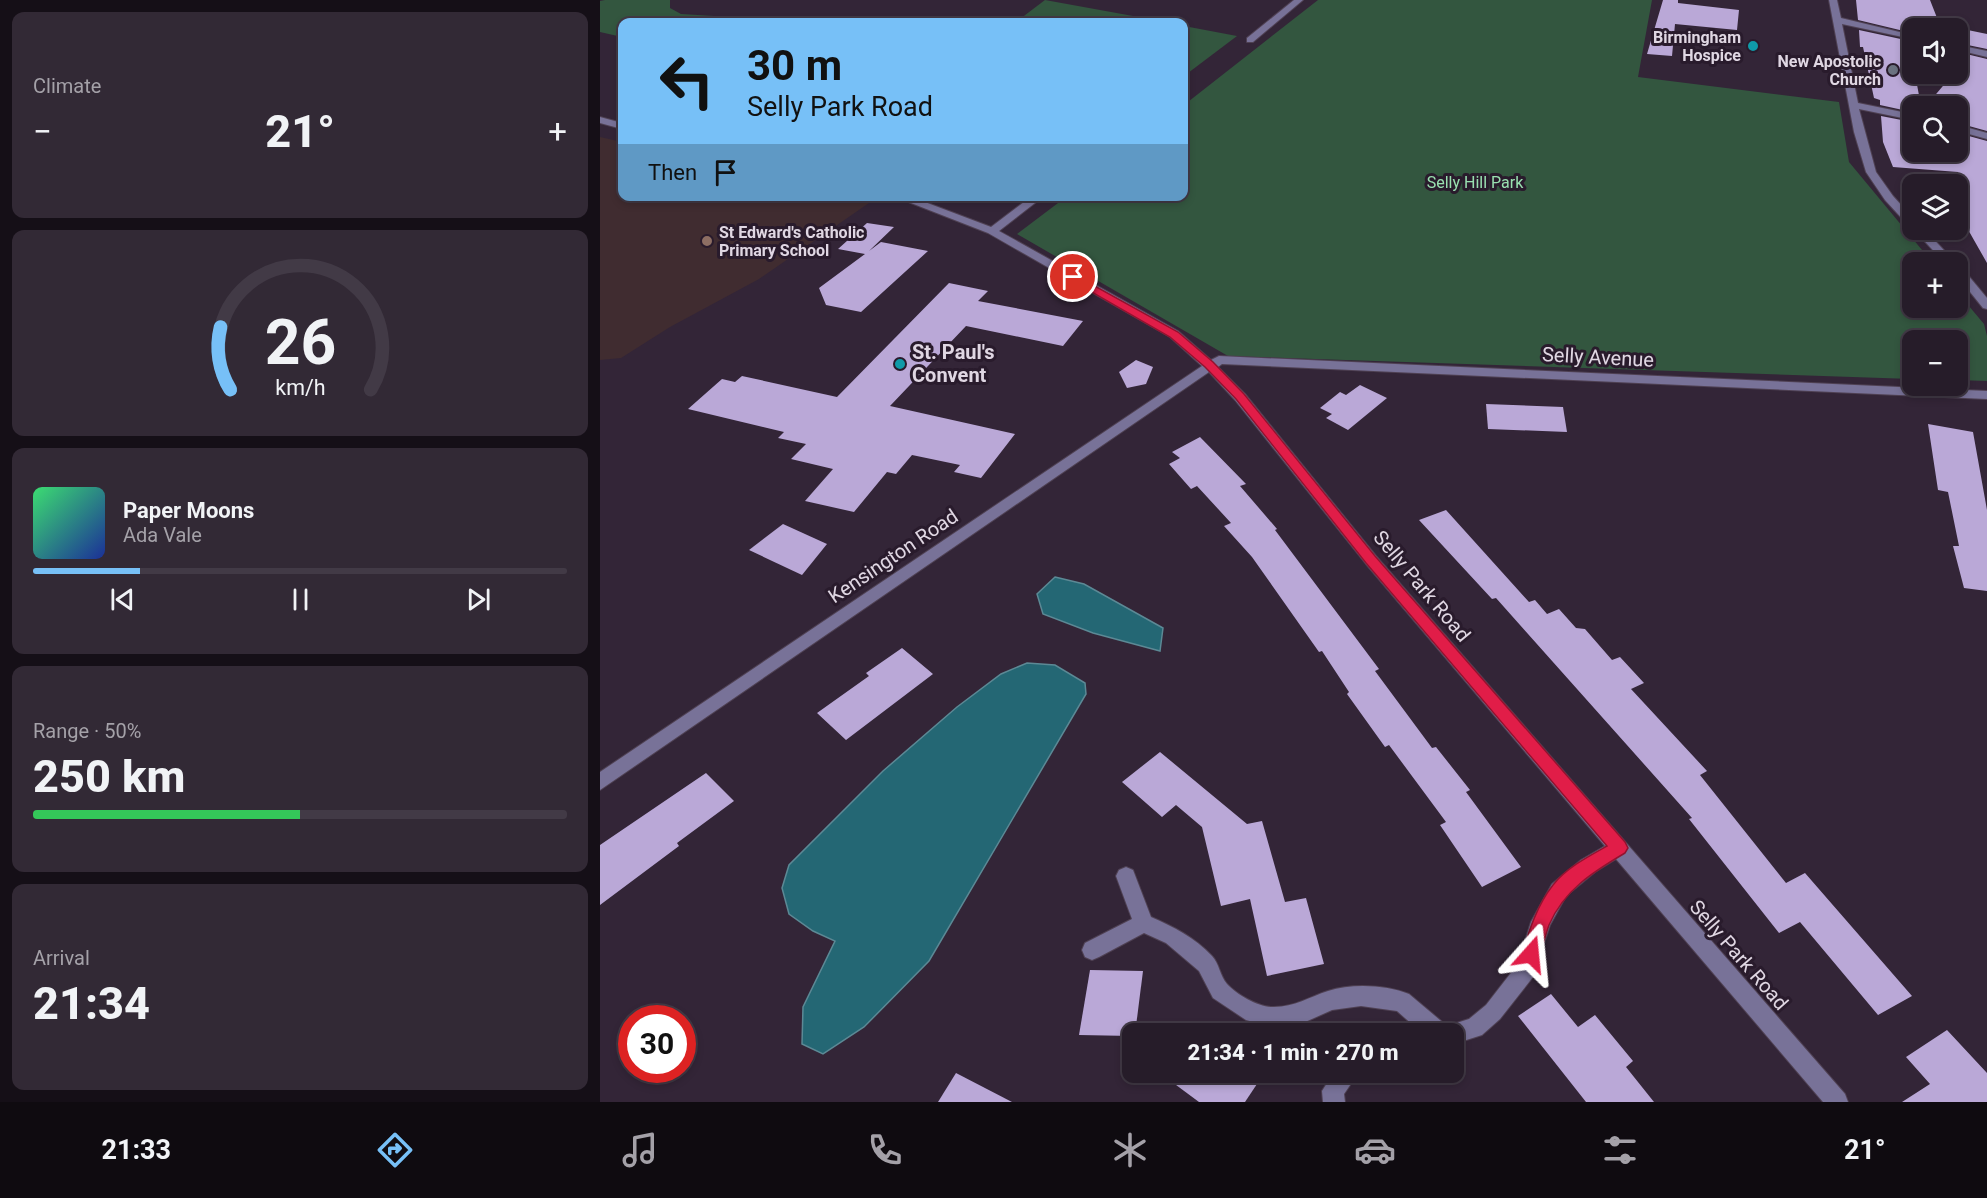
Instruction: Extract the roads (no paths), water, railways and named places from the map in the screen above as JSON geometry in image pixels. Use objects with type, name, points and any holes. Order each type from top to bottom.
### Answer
[{"type":"street","points":[[1250,40],[1299,0]]},
{"type":"street","points":[[1833,0],[1854,105],[1871,172],[1902,212]]},
{"type":"street","points":[[1838,20],[1902,35]]},
{"type":"street","points":[[1968,50],[1987,54]]},
{"type":"street","points":[[1854,105],[1902,115]]},
{"type":"street","points":[[600,120],[618,125]]},
{"type":"street","points":[[1968,131],[1987,136]]},
{"type":"street","name":"Selly Park Road","points":[[911,201],[992,231],[1174,334],[1209,364],[1240,397],[1371,560],[1837,1102]]},
{"type":"street","points":[[992,231],[1032,201]]},
{"type":"street","points":[[1929,240],[1940,252]]},
{"type":"street","points":[[1968,281],[1987,305]]},
{"type":"street","points":[[1972,286],[1987,287]]},
{"type":"street","name":"Selly Avenue","points":[[1209,364],[1219,360],[1230,360],[1987,394]]},
{"type":"street","name":"Kensington Road","points":[[600,782],[1209,364]]},
{"type":"street","points":[[1464,1031],[1475,1028],[1493,1012],[1526,970],[1541,922],[1559,890],[1588,866],[1619,848]]},
{"type":"street","points":[[1126,876],[1143,923],[1173,936],[1206,964],[1220,991],[1246,1010],[1271,1017],[1303,1013],[1330,1000],[1361,996],[1402,1001],[1427,1023]]},
{"type":"street","points":[[1092,950],[1143,923]]},
{"type":"street","points":[[1334,1102],[1333,1090],[1339,1083]]},
{"type":"water","points":[[1055,577],[1084,584],[1163,628],[1160,651],[1093,633],[1043,614],[1037,594]]},
{"type":"water","points":[[1027,663],[1055,665],[1085,683],[1086,694],[929,961],[864,1027],[823,1054],[802,1044],[803,1007],[835,941],[813,931],[789,914],[782,888],[789,865],[883,771],[957,707],[1001,674]]},
{"type":"place","name":"Birmingham Hospice","points":[[1753,46]]},
{"type":"place","name":"New Apostolic Church","points":[[1893,70]]},
{"type":"place","name":"St Edward's Catholic Primary School","points":[[707,241]]},
{"type":"place","name":"St. Paul's Convent","points":[[900,364]]},
{"type":"park label","name":"Selly Hill Park","points":[[1475,182]]}]
